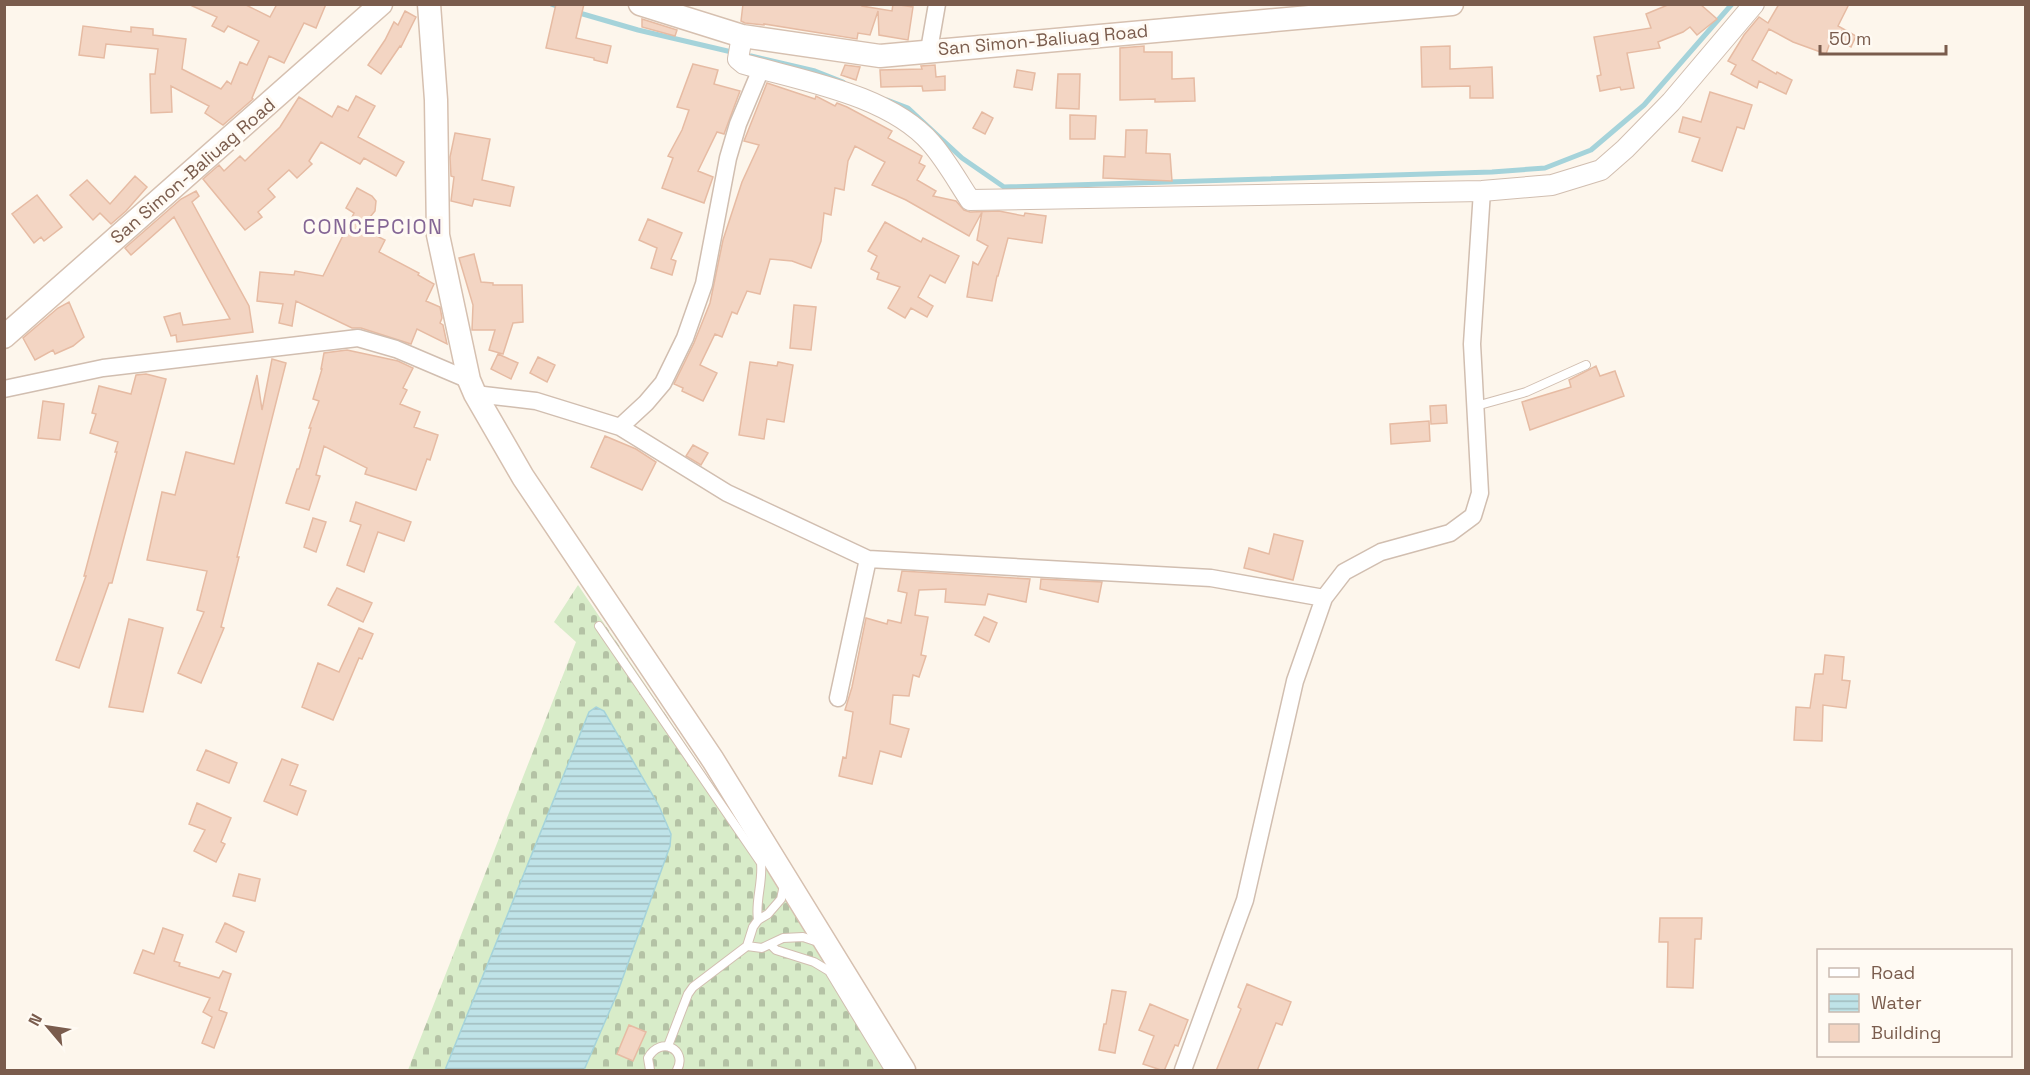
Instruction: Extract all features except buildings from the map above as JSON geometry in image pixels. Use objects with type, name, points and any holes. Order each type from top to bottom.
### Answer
[{"type":"main road","name":"San Simon-Baliuag Road","points":[[4,337],[381,4]]},
{"type":"main road","points":[[429,4],[436,100],[438,235],[472,387],[523,477],[713,760],[904,1071]]},
{"type":"main road","name":"San Simon-Baliuag Road","points":[[640,4],[742,36],[880,56],[1452,4]]},
{"type":"street","points":[[928,50],[937,4]]},
{"type":"street","points":[[742,36],[738,60],[744,64],[840,90],[897,115],[931,142],[970,200],[1482,191],[1552,185],[1601,170],[1671,102],[1754,4]]},
{"type":"street","points":[[620,427],[646,403],[663,383],[685,338],[704,284],[728,158],[738,124],[761,69]]},
{"type":"street","points":[[1183,1071],[1245,900],[1295,681],[1324,598],[1344,572],[1381,552],[1450,533],[1473,516],[1480,494],[1472,344],[1482,191]]},
{"type":"street","points":[[4,389],[103,368],[358,338],[396,349],[472,387],[536,401],[620,427],[727,493],[868,559],[1211,578],[1324,598]]},
{"type":"street","points":[[838,698],[868,559]]},
{"type":"lane","points":[[1476,406],[1526,392],[1586,365]]},
{"type":"lane","points":[[599,626],[761,863],[762,872],[756,908],[758,920]]},
{"type":"lane","points":[[668,1046],[688,994],[693,987],[747,946],[753,927],[758,920],[768,914],[781,899],[786,880]]},
{"type":"lane","points":[[747,946],[762,948],[783,938],[803,937],[828,945]]},
{"type":"lane","points":[[771,945],[776,950],[814,962],[829,971],[889,1071]]},
{"type":"lane","points":[[650,1071],[648,1058],[659,1046],[668,1046],[675,1050],[680,1057],[680,1069]]},
{"type":"green space","points":[[578,585],[767,864],[895,1070],[408,1070],[576,642],[554,622]]},
{"type":"water","points":[[596,707],[604,711],[659,806],[671,834],[670,846],[617,994],[584,1070],[445,1070],[589,712]]},
{"type":"waterway","points":[[551,4],[562,8]]},
{"type":"waterway","points":[[887,100],[908,108],[962,158],[1004,187],[1492,172],[1545,168],[1591,150],[1644,105],[1732,4]]},
{"type":"waterway","points":[[576,12],[638,30],[736,53]]},
{"type":"waterway","points":[[751,56],[815,71],[843,82]]},
{"type":"district","name":"CONCEPCION","points":[[373,227]]}]
